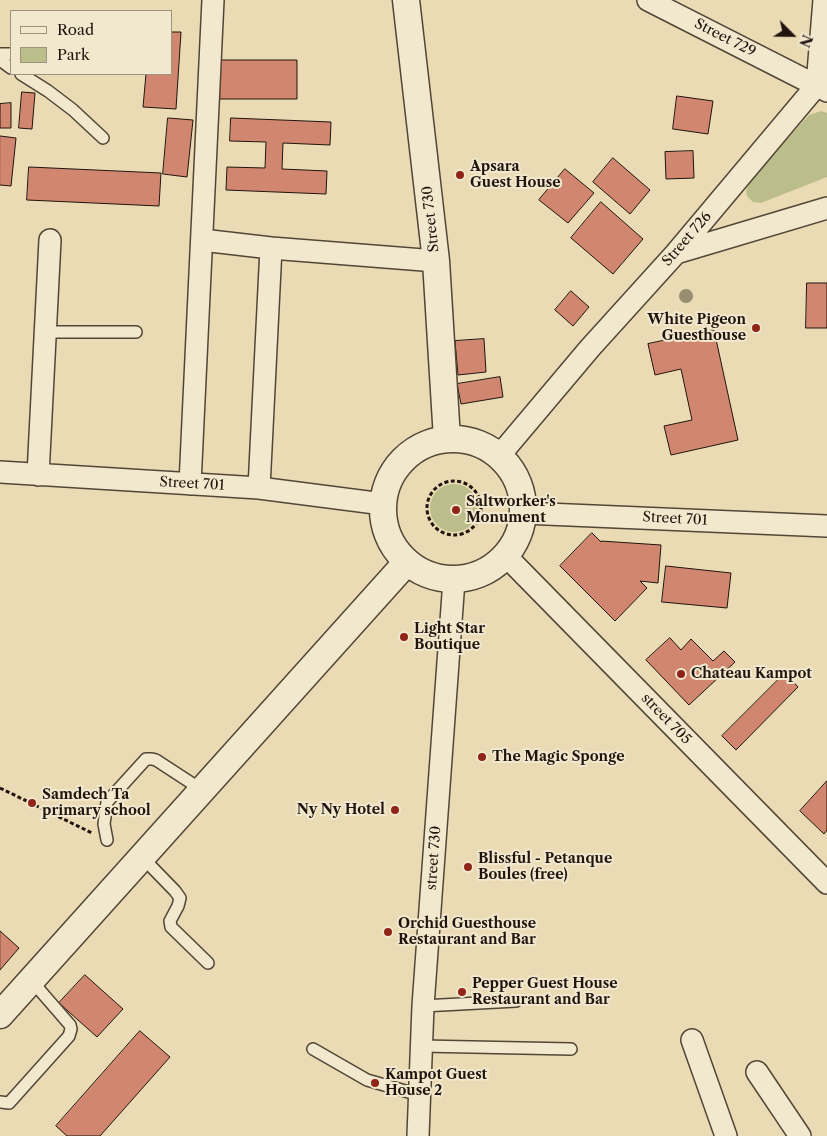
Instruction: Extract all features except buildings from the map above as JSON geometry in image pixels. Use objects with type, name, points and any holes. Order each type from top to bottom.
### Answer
[{"type":"street","points":[[190,484],[213,0]]},
{"type":"street","name":"Street 730","points":[[406,0],[436,261],[447,439]]},
{"type":"street","name":"Street 729","points":[[648,0],[683,8],[822,88]]},
{"type":"street","points":[[822,88],[824,0]]},
{"type":"street","name":"Street 726","points":[[499,456],[590,348],[822,88]]},
{"type":"street","points":[[676,253],[827,208]]},
{"type":"street","points":[[38,475],[50,240]]},
{"type":"street","points":[[202,240],[271,248],[436,261]]},
{"type":"street","points":[[259,488],[271,248]]},
{"type":"street","points":[[447,439],[472,442],[489,449],[499,456],[510,469],[522,496],[523,513],[521,526],[514,544],[499,562],[490,569],[469,578],[454,580],[431,576],[415,569],[399,554],[389,538],[384,522],[383,504],[386,487],[394,472],[405,458],[420,447],[447,439]]},
{"type":"street","name":"Street 701","points":[[0,472],[259,488],[383,504]]},
{"type":"street","name":"Street 701","points":[[523,513],[827,526]]},
{"type":"street","name":"street 705","points":[[505,555],[827,883]]},
{"type":"street","points":[[0,1015],[407,562]]},
{"type":"street","name":"street 730","points":[[418,1136],[423,1006],[454,580]]},
{"type":"street","points":[[692,1040],[726,1136]]},
{"type":"street","points":[[757,1072],[800,1136]]},
{"type":"lane","points":[[22,75],[73,110],[103,138]]},
{"type":"lane","points":[[45,332],[136,332]]},
{"type":"lane","points":[[107,840],[104,824],[107,802],[146,759],[156,760],[202,790]]},
{"type":"lane","points":[[142,857],[180,898],[170,922],[171,927],[208,963]]},
{"type":"lane","points":[[0,1102],[9,1103],[69,1036],[70,1025],[31,980]]},
{"type":"lane","points":[[423,1006],[516,1001]]},
{"type":"lane","points":[[422,1046],[571,1049]]},
{"type":"lane","points":[[312,1049],[367,1080],[419,1095]]},
{"type":"path","points":[[452,481],[464,483],[474,489],[482,508],[479,519],[474,526],[468,532],[454,536],[436,529],[431,523],[427,510],[428,501],[434,490],[440,485],[452,481]]},
{"type":"path","points":[[0,788],[107,840]]},
{"type":"green space","points":[[821,111],[827,113],[827,177],[761,203],[753,202],[747,196],[746,191],[750,180],[809,115]]},
{"type":"green space","points":[[449,484],[459,484],[471,491],[478,503],[478,513],[471,525],[459,532],[449,532],[441,528],[434,521],[430,513],[430,503],[434,495],[441,488]]},
{"type":"place","name":"Apsara Guest House","points":[[460,175]]},
{"type":"place","name":"White Pigeon Guesthouse","points":[[756,328]]},
{"type":"place","name":"Saltworker's Monument","points":[[456,510]]},
{"type":"place","name":"Light Star Boutique","points":[[404,637]]},
{"type":"place","name":"Chateau Kampot","points":[[681,674]]},
{"type":"place","name":"The Magic Sponge","points":[[482,757]]},
{"type":"place","name":"Samdech Ta primary school","points":[[32,803]]},
{"type":"place","name":"Ny Ny Hotel","points":[[395,810]]},
{"type":"place","name":"Blissful - Petanque Boules (free)","points":[[468,867]]},
{"type":"place","name":"Orchid Guesthouse Restaurant and Bar","points":[[388,932]]},
{"type":"place","name":"Pepper Guest House Restaurant and Bar","points":[[462,992]]},
{"type":"place","name":"Kampot Guest House 2","points":[[375,1083]]}]
